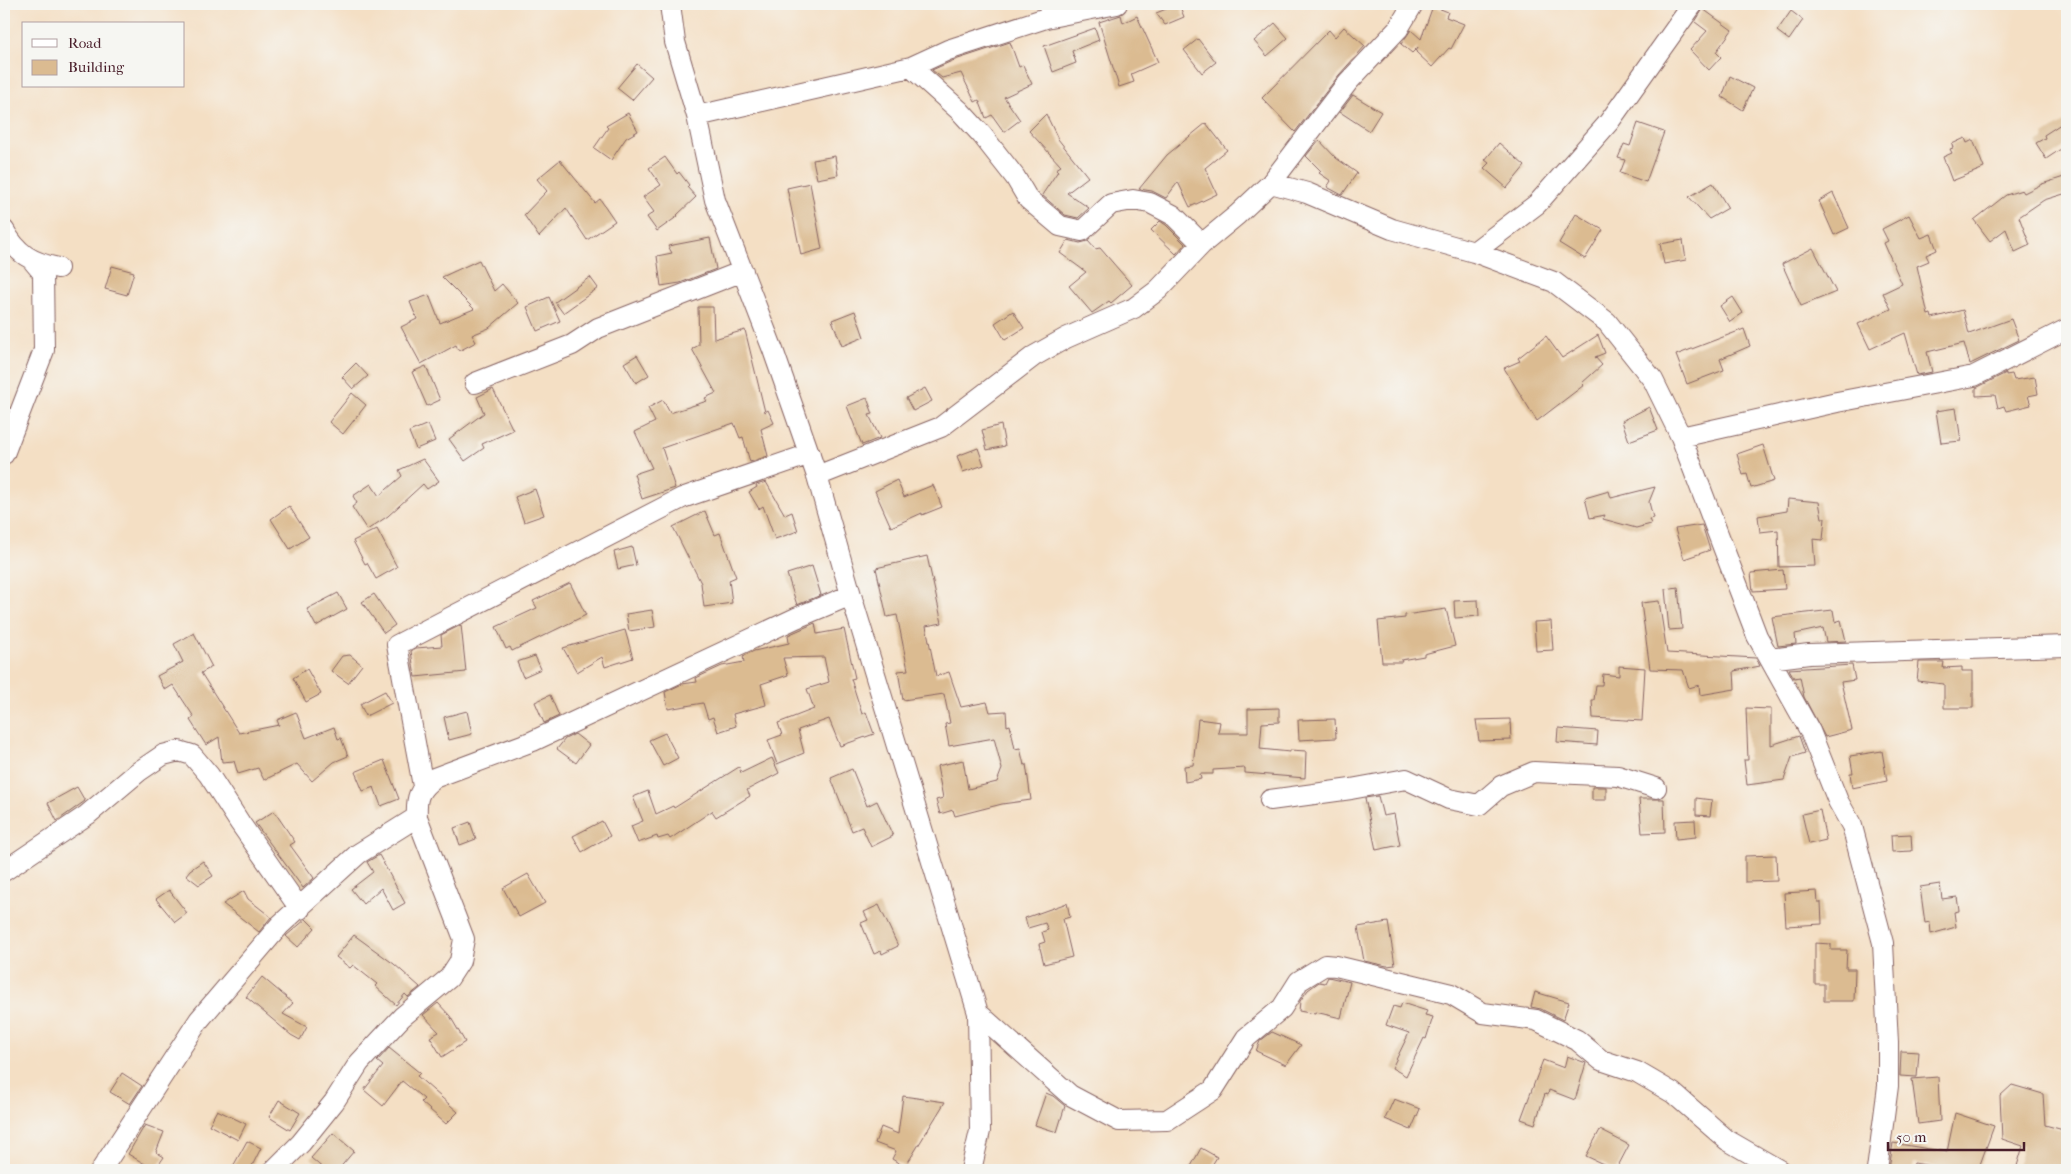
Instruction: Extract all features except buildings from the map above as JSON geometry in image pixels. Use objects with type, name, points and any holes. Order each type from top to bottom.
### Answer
[{"type":"street","points":[[670,4],[676,42],[697,116],[715,200],[818,476],[851,595],[978,1013],[980,1131],[971,1170]]},
{"type":"street","points":[[697,116],[910,66],[948,50],[1046,18],[1117,4]]},
{"type":"street","points":[[818,476],[941,427],[1034,356],[1066,338],[1134,308],[1158,290],[1202,244],[1271,183],[1348,82],[1398,29],[1413,4]]},
{"type":"street","points":[[1474,252],[1537,204],[1609,122],[1693,4]]},
{"type":"street","points":[[910,66],[960,111],[982,135],[1015,177],[1028,199],[1060,226],[1082,231],[1111,204],[1133,200],[1150,202],[1173,215],[1202,244]]},
{"type":"street","points":[[1271,183],[1307,193],[1392,229],[1474,252],[1554,282],[1607,322],[1653,380],[1681,437],[1757,636],[1810,731],[1838,801],[1852,826],[1883,943],[1888,1043],[1888,1086],[1877,1170]]},
{"type":"street","points":[[4,230],[9,240],[20,252],[33,261],[43,273],[44,350],[4,454]]},
{"type":"street","points":[[33,261],[58,268]]},
{"type":"street","points":[[475,383],[572,345],[598,328],[743,271]]},
{"type":"street","points":[[1681,437],[1836,402],[1974,376],[2067,329]]},
{"type":"street","points":[[423,786],[397,645],[682,498],[810,454]]},
{"type":"street","points":[[274,1170],[334,1102],[359,1063],[402,1017],[449,978],[460,961],[464,939],[417,817],[416,802],[423,786],[434,778],[533,742],[796,618],[851,595]]},
{"type":"street","points":[[1770,659],[1809,654],[2067,646]]},
{"type":"street","points":[[4,870],[88,815],[138,772],[163,755],[179,751],[192,755],[209,774],[240,823],[300,909]]},
{"type":"street","points":[[1270,800],[1406,779],[1449,799],[1479,806],[1501,786],[1534,772],[1618,776],[1656,788]]},
{"type":"street","points":[[101,1170],[199,1020],[280,925],[300,909],[358,854],[417,817]]},
{"type":"street","points":[[978,1013],[1070,1095],[1120,1121],[1167,1120],[1213,1090],[1246,1038],[1282,1008],[1299,981],[1325,965],[1336,966],[1451,994],[1483,1013],[1536,1020],[1577,1040],[1601,1060],[1637,1072],[1673,1093],[1727,1140],[1779,1170]]}]
